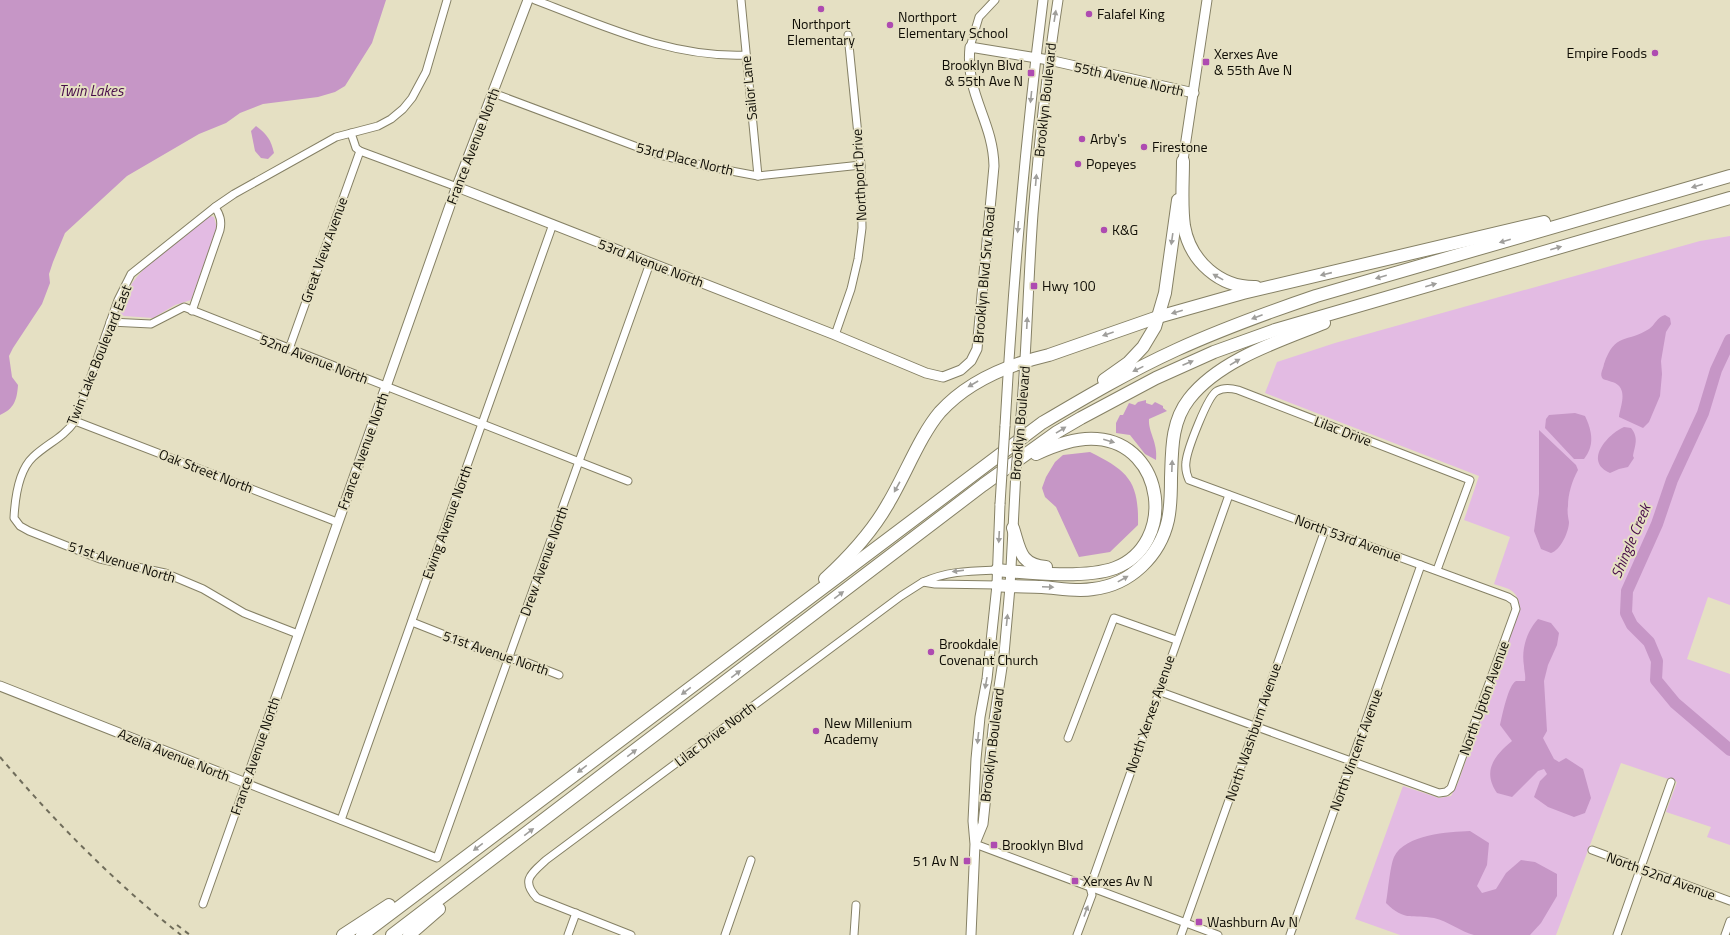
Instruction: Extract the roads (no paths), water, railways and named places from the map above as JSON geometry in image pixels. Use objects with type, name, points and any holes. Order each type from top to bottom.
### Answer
[{"type":"highway","points":[[1183,161],[1184,225],[1195,254],[1208,270],[1222,279],[1247,287],[1269,287]]},
{"type":"highway","points":[[1042,423],[1129,373],[1159,358],[1260,315],[1316,296],[1730,176]]},
{"type":"highway","points":[[784,617],[843,562],[876,523],[889,502],[928,429],[940,412],[968,387],[1008,368],[1158,317],[1269,287],[1664,196]]},
{"type":"highway","points":[[392,935],[983,485],[1057,432],[1125,393],[1163,374],[1214,352],[1269,332],[1730,198]]},
{"type":"highway","points":[[362,935],[1042,423],[1128,362],[1150,337],[1158,317],[1165,293],[1178,200]]},
{"type":"highway","points":[[997,585],[1092,590],[1112,585],[1134,572],[1152,554],[1166,526],[1170,502],[1174,433],[1181,413],[1192,395],[1220,372],[1256,351],[1396,295]]},
{"type":"highway","points":[[983,485],[1036,454],[1068,441],[1096,438],[1118,444],[1128,450],[1140,462],[1151,478],[1155,501],[1154,517],[1144,543],[1136,555],[1122,565],[1101,572],[1070,574],[1011,572],[997,570]]},
{"type":"highway","points":[[1013,528],[1021,553],[1030,564],[1101,572]]},
{"type":"highway","points":[[409,935],[498,855]]},
{"type":"highway","points":[[343,935],[391,904],[416,894]]},
{"type":"street","name":"Twin Lake Boulevard East","points":[[14,518],[15,496],[23,474],[33,458],[68,432],[75,421],[118,300],[131,274],[215,207],[234,194],[336,137],[378,126],[391,119],[412,98],[426,72],[447,0]]},
{"type":"street","name":"France Avenue North","points":[[203,904],[457,186],[528,0]]},
{"type":"street","points":[[535,0],[651,43],[702,54],[746,55]]},
{"type":"street","name":"Sailor Lane","points":[[741,0],[758,176]]},
{"type":"street","points":[[970,48],[979,17],[995,0]]},
{"type":"street","name":"Brooklyn Boulevard","points":[[971,935],[975,844],[973,821],[976,759],[980,717],[987,679],[997,585],[1008,368],[1020,204],[1035,59],[1043,0]]},
{"type":"street","name":"Brooklyn Boulevard","points":[[975,844],[982,824],[1010,586],[1033,214],[1049,60],[1058,0]]},
{"type":"street","points":[[1178,200],[1207,0]]},
{"type":"street","name":"Northport Drive","points":[[835,335],[851,289],[858,259],[862,220],[861,165],[848,35]]},
{"type":"street","name":"55th Avenue North","points":[[970,48],[1049,60],[1194,93]]},
{"type":"street","name":"Brooklyn Blvd Srv Road","points":[[961,370],[971,361],[977,349],[994,174],[992,142],[972,88],[968,62],[970,48]]},
{"type":"street","name":"53rd Place North","points":[[493,93],[656,154],[683,162],[758,176],[861,165]]},
{"type":"street","points":[[351,133],[356,148],[360,151]]},
{"type":"street","name":"53rd Avenue North","points":[[360,151],[457,186],[835,335],[926,373],[943,377],[961,370]]},
{"type":"street","name":"Great View Avenue","points":[[289,349],[360,151]]},
{"type":"street","points":[[192,311],[222,223],[215,207]]},
{"type":"street","name":"Ewing Avenue North","points":[[341,820],[553,224]]},
{"type":"street","name":"Drew Avenue North","points":[[437,858],[650,263]]},
{"type":"street","name":"52nd Avenue North","points":[[110,322],[151,324],[184,307],[628,481]]},
{"type":"street","name":"Lilac Drive","points":[[1216,391],[1228,388],[1238,390],[1470,480],[1436,570]]},
{"type":"street","name":"North 53rd Avenue","points":[[1216,391],[1206,403],[1186,460],[1185,471],[1189,480],[1436,570],[1508,597],[1514,601]]},
{"type":"street","name":"Oak Street North","points":[[75,421],[337,522]]},
{"type":"street","name":"North Xerxes Avenue","points":[[1077,935],[1092,895],[1090,888],[1158,691],[1229,494]]},
{"type":"street","name":"51st Avenue North","points":[[14,518],[20,526],[29,531],[100,558],[165,573],[203,589],[244,613],[298,634]]},
{"type":"street","name":"North Washburn Avenue","points":[[1181,935],[1325,530]]},
{"type":"street","name":"North Vincent Avenue","points":[[1290,935],[1421,565]]},
{"type":"street","name":"Lilac Drive North","points":[[576,913],[537,898],[530,891],[528,883],[530,875],[546,860],[901,596],[923,582],[938,575],[961,570],[997,570]]},
{"type":"street","points":[[923,582],[935,584],[997,585]]},
{"type":"street","name":"North Upton Avenue","points":[[1352,762],[1439,793],[1446,792],[1451,788],[1516,609],[1514,601]]},
{"type":"street","points":[[1068,738],[1114,618],[1176,640]]},
{"type":"street","name":"51st Avenue North","points":[[412,622],[508,660],[518,659],[559,675]]},
{"type":"street","name":"Azelia Avenue North","points":[[0,686],[437,858]]},
{"type":"street","points":[[1158,691],[1352,762]]},
{"type":"street","points":[[1617,935],[1671,782]]},
{"type":"street","points":[[975,844],[1218,935]]},
{"type":"street","name":"North 52nd Avenue","points":[[1592,850],[1730,901]]},
{"type":"street","points":[[725,935],[751,860]]},
{"type":"street","points":[[854,935],[856,905]]},
{"type":"street","points":[[568,935],[576,913],[631,935]]},
{"type":"street","points":[[1725,935],[1730,921]]},
{"type":"water","name":"Twin Lakes","points":[[0,0],[386,0],[372,43],[345,86],[335,92],[318,97],[263,104],[240,113],[226,123],[199,134],[127,176],[65,233],[49,274],[50,283],[42,304],[9,356],[12,377],[18,385],[18,390],[16,400],[12,407],[0,415]]},
{"type":"water","points":[[256,126],[266,135],[271,144],[274,153],[268,159],[261,158],[255,151],[251,131]]},
{"type":"water","points":[[1665,315],[1670,318],[1671,324],[1666,332],[1661,361],[1662,374],[1660,396],[1649,422],[1643,428],[1619,417],[1623,396],[1621,388],[1615,383],[1603,379],[1601,375],[1608,354],[1617,343],[1649,329],[1660,317]]},
{"type":"water","points":[[1146,400],[1146,403],[1152,405],[1155,402],[1163,406],[1163,408],[1167,411],[1149,419],[1156,448],[1156,460],[1145,454],[1130,435],[1116,433],[1116,423],[1120,415],[1123,415],[1129,403],[1135,405],[1138,402]]},
{"type":"water","points":[[1575,413],[1585,416],[1591,433],[1590,448],[1584,459],[1574,459],[1545,428],[1546,419],[1549,415]]},
{"type":"water","points":[[1624,427],[1631,428],[1636,438],[1634,458],[1628,467],[1610,473],[1602,468],[1598,455],[1605,441],[1611,435]]},
{"type":"water","points":[[1539,430],[1576,465],[1578,470],[1572,483],[1569,497],[1568,530],[1564,540],[1555,551],[1551,553],[1541,549],[1534,531],[1539,494]]},
{"type":"water","points":[[1090,452],[1114,465],[1129,479],[1136,498],[1138,525],[1110,552],[1079,557],[1056,507],[1045,497],[1042,488],[1046,477],[1055,462],[1063,455]]},
{"type":"water","points":[[1538,619],[1551,623],[1559,633],[1557,645],[1548,665],[1544,681],[1547,731],[1543,738],[1554,759],[1559,762],[1566,758],[1583,769],[1591,798],[1585,813],[1574,817],[1548,807],[1534,797],[1540,781],[1547,774],[1544,769],[1538,771],[1512,797],[1497,793],[1490,778],[1490,771],[1495,758],[1512,741],[1500,725],[1510,688],[1516,681],[1525,681],[1523,660],[1524,647],[1531,629]]},
{"type":"water","points":[[1470,831],[1489,843],[1487,865],[1477,886],[1482,893],[1496,889],[1506,873],[1521,860],[1535,862],[1557,874],[1557,896],[1541,923],[1530,935],[1474,935],[1464,932],[1439,919],[1409,916],[1398,913],[1386,903],[1394,857],[1400,849],[1408,843],[1428,836],[1451,832]]},
{"type":"waterway","name":"Shingle Creek","points":[[1730,340],[1716,370],[1703,413],[1672,480],[1657,524],[1627,591],[1626,613],[1632,625],[1649,642],[1657,661],[1656,680],[1675,703],[1730,750]]},
{"type":"railway","points":[[0,757],[42,805],[109,873],[181,935]]},
{"type":"railway","points":[[177,925],[190,935]]},
{"type":"place","name":"Northport Elementary","points":[[821,9]]},
{"type":"place","name":"Falafel King","points":[[1089,14]]},
{"type":"place","name":"Northport Elementary School","points":[[890,25]]},
{"type":"place","name":"Empire Foods","points":[[1655,53]]},
{"type":"place","name":"Xerxes Ave & 55th Ave N","points":[[1206,62]]},
{"type":"place","name":"Brooklyn Blvd & 55th Ave N","points":[[1031,73]]},
{"type":"place","name":"Arby's","points":[[1082,139]]},
{"type":"place","name":"Firestone","points":[[1144,147]]},
{"type":"place","name":"Popeyes","points":[[1078,164]]},
{"type":"place","name":"K&G","points":[[1104,230]]},
{"type":"place","name":"Hwy 100","points":[[1034,286]]},
{"type":"place","name":"Brookdale Covenant Church","points":[[931,652]]},
{"type":"place","name":"New Millenium Academy","points":[[816,731]]},
{"type":"place","name":"Brooklyn Blvd","points":[[994,845]]},
{"type":"place","name":"51 Av N","points":[[967,861]]},
{"type":"place","name":"Xerxes Av N","points":[[1075,881]]},
{"type":"place","name":"Washburn Av N","points":[[1199,922]]}]
